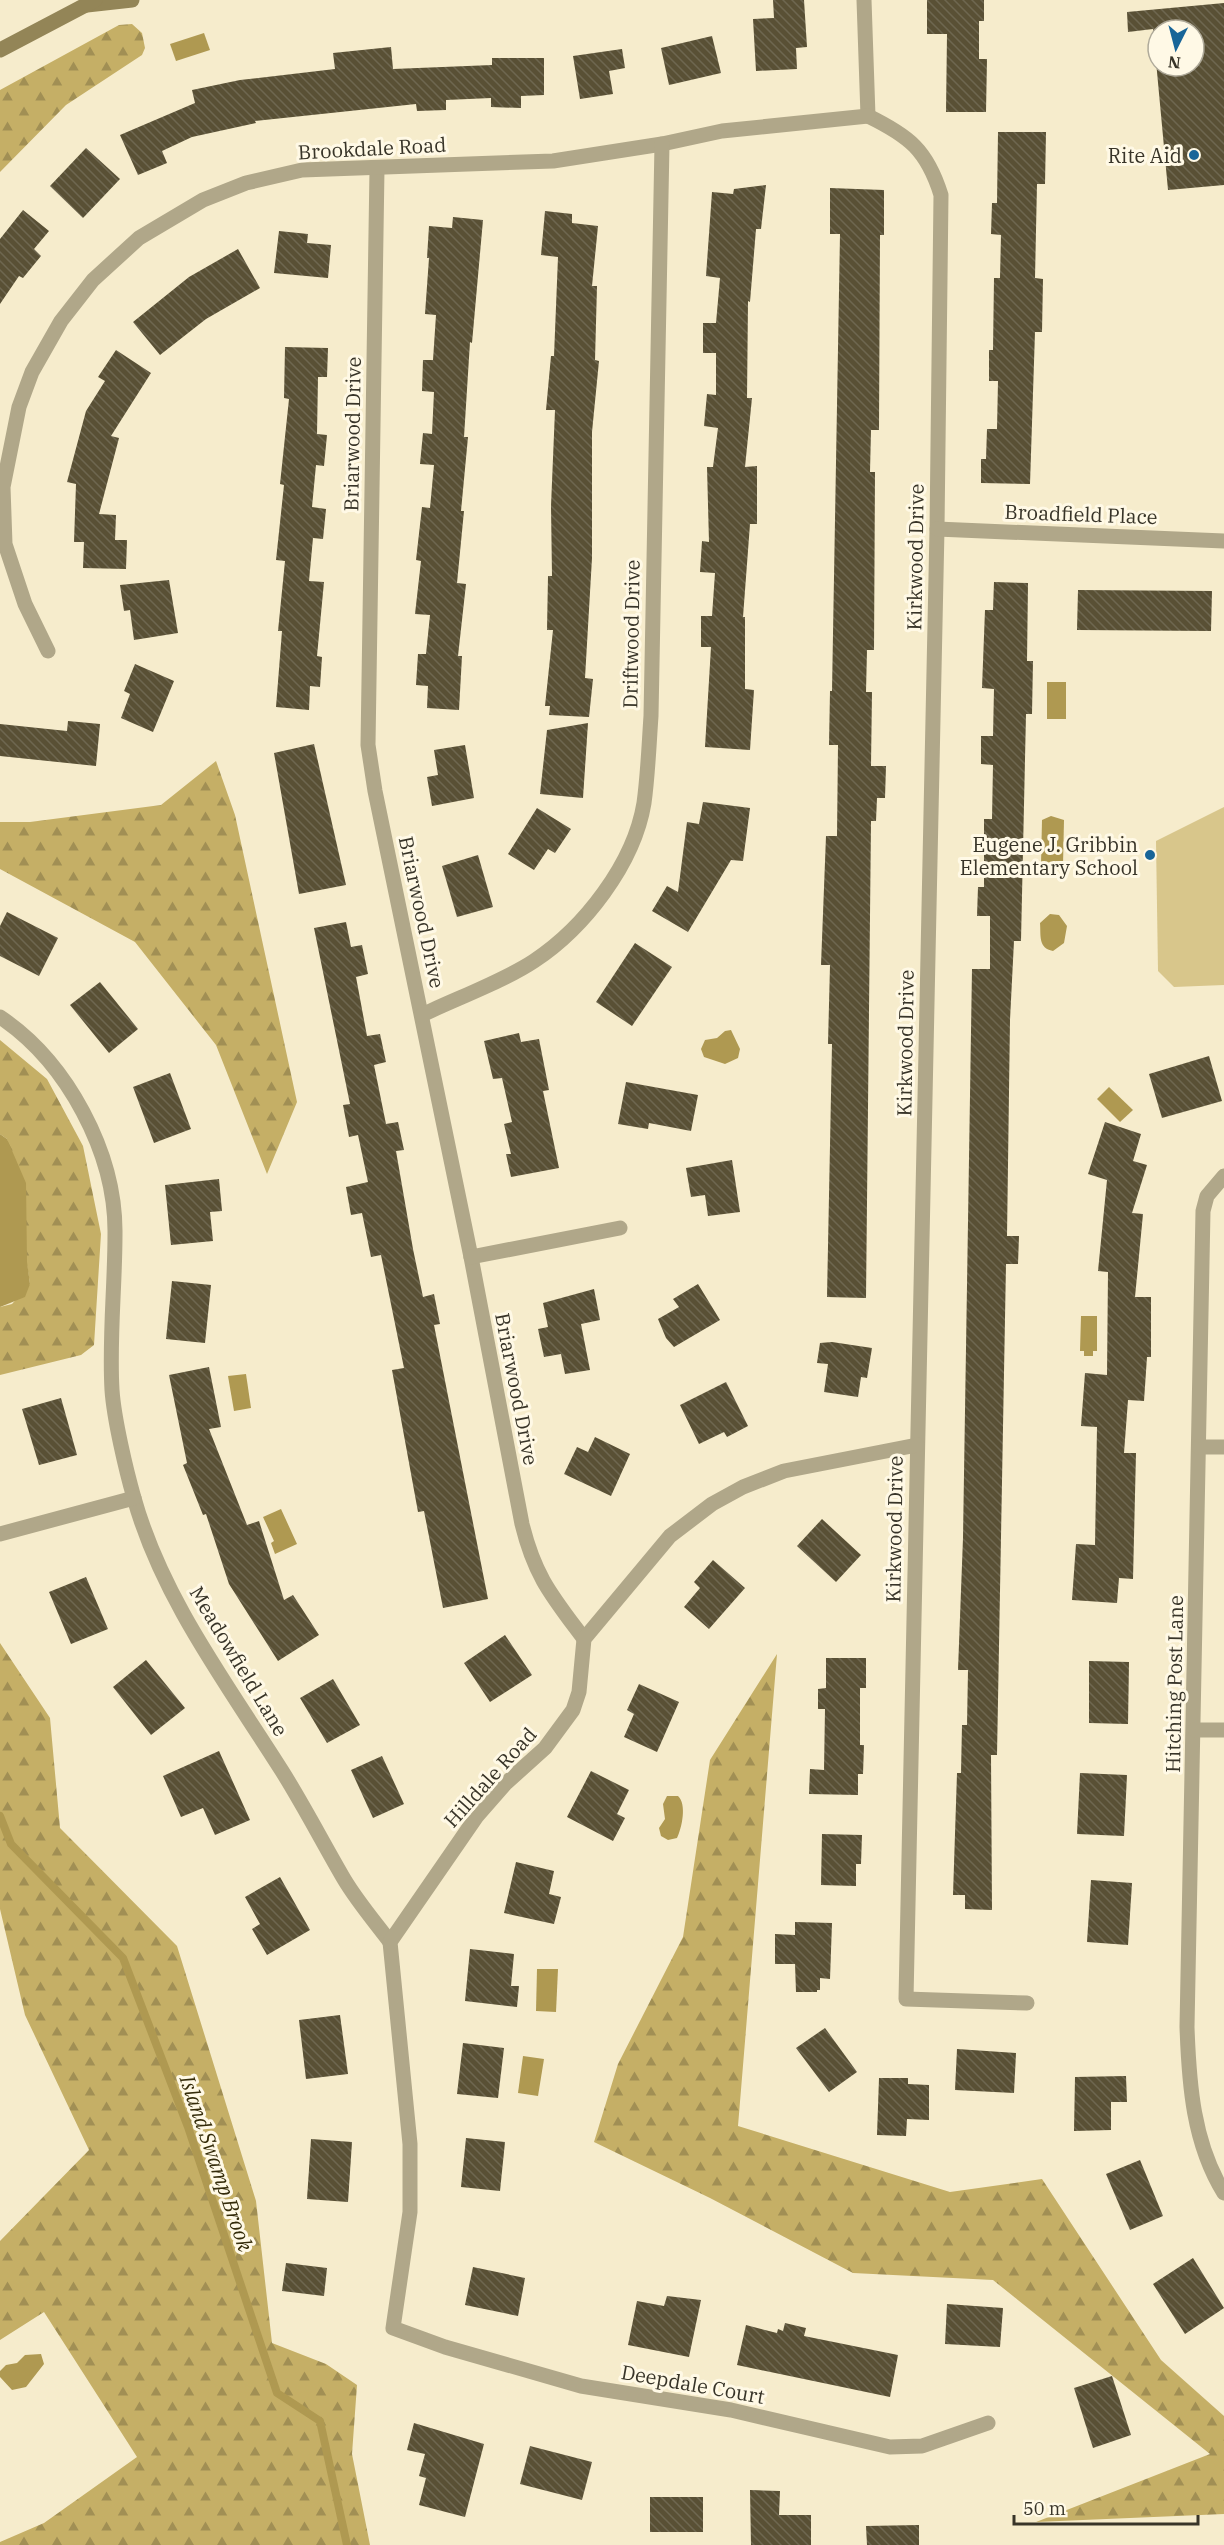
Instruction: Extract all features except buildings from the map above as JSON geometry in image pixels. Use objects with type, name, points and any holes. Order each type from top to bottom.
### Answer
[{"type":"main road","points":[[0,50],[91,2],[132,0]]},
{"type":"street","points":[[864,0],[868,116]]},
{"type":"street","name":"Brookdale Road","points":[[48,651],[25,604],[5,544],[3,487],[19,407],[32,372],[61,321],[93,280],[139,238],[203,200],[246,183],[302,170],[553,161],[662,144],[722,131],[868,116]]},
{"type":"street","name":"Kirkwood Drive","points":[[868,116],[900,133],[923,154],[934,173],[941,195],[937,529],[906,1999],[1027,2003]]},
{"type":"street","name":"Driftwood Drive","points":[[422,1015],[533,962],[574,929],[596,904],[624,861],[644,805],[651,716],[662,144]]},
{"type":"street","name":"Briarwood Drive","points":[[377,168],[368,745],[375,791],[531,1558],[544,1586],[584,1639]]},
{"type":"street","name":"Broadfield Place","points":[[937,529],[1224,541]]},
{"type":"street","name":"Meadowfield Lane","points":[[0,1017],[16,1028],[53,1067],[84,1115],[97,1143],[111,1191],[115,1232],[110,1318],[112,1393],[134,1498],[178,1607],[304,1806],[345,1881],[390,1942]]},
{"type":"street","name":"Hitching Post Lane","points":[[1224,1176],[1207,1196],[1203,1211],[1195,1730],[1187,2027],[1189,2086],[1199,2137],[1224,2193]]},
{"type":"street","points":[[471,1257],[620,1228]]},
{"type":"street","points":[[584,1639],[670,1536],[712,1504],[743,1487],[784,1471],[917,1445]]},
{"type":"street","points":[[1200,1447],[1224,1447]]},
{"type":"street","points":[[0,1534],[134,1498]]},
{"type":"street","name":"Hilldale Road","points":[[390,1942],[477,1816],[505,1784],[544,1749],[573,1710],[579,1692],[584,1639]]},
{"type":"street","points":[[1195,1730],[1224,1730]]},
{"type":"street","name":"Deepdale Court","points":[[390,1942],[410,2144],[410,2212],[393,2328],[445,2347],[581,2386],[731,2410],[890,2447],[922,2446],[988,2423]]},
{"type":"green space","points":[[132,24],[142,33],[145,48],[142,55],[66,105],[0,172],[0,90],[119,25]]},
{"type":"green space","points":[[216,761],[235,815],[297,1102],[267,1174],[216,1045],[135,942],[0,869],[0,822],[30,822],[161,805]]},
{"type":"green space","points":[[0,1040],[47,1079],[83,1146],[101,1234],[94,1345],[81,1355],[0,1375],[0,1307],[12,1304],[30,1284],[7,1139],[0,1134]]},
{"type":"green space","points":[[0,1643],[50,1718],[60,1828],[177,1946],[256,2201],[272,2343],[326,2364],[357,2385],[352,2454],[370,2545],[0,2545],[0,2542],[44,2523],[137,2457],[44,2312],[0,2340],[0,2241],[89,2150],[25,2015],[0,1909]]},
{"type":"green space","points":[[777,1654],[738,2126],[950,2192],[1042,2179],[1161,2360],[1224,2416],[1224,2514],[1036,2522],[1210,2454],[993,2280],[853,2273],[710,2198],[594,2142],[618,2064],[683,1937],[710,1760]]},
{"type":"shaded area","points":[[204,33],[210,50],[176,61],[170,44]]},
{"type":"shaded area","points":[[1047,682],[1066,682],[1066,719],[1047,719]]},
{"type":"shaded area","points":[[1224,807],[1224,985],[1174,987],[1158,971],[1156,841]]},
{"type":"shaded area","points":[[1051,816],[1064,820],[1063,865],[1052,870],[1041,865],[1042,820]]},
{"type":"shaded area","points":[[1050,914],[1059,915],[1067,926],[1064,943],[1053,951],[1045,947],[1041,937],[1040,923]]},
{"type":"shaded area","points":[[731,1030],[740,1049],[738,1058],[725,1064],[704,1057],[701,1049],[705,1040],[717,1038],[725,1031]]},
{"type":"shaded area","points":[[1109,1087],[1133,1110],[1120,1122],[1097,1099]]},
{"type":"shaded area","points":[[0,1134],[7,1139],[26,1183],[27,1262],[30,1284],[25,1297],[0,1307]]},
{"type":"shaded area","points":[[1081,1316],[1097,1316],[1097,1351],[1093,1351],[1093,1356],[1084,1356],[1084,1351],[1080,1351]]},
{"type":"shaded area","points":[[246,1374],[251,1408],[234,1411],[228,1376]]},
{"type":"shaded area","points":[[281,1509],[297,1544],[275,1554],[271,1543],[274,1541],[263,1517]]},
{"type":"shaded area","points":[[667,1796],[678,1796],[683,1810],[681,1828],[677,1838],[668,1840],[661,1836],[659,1828],[665,1819],[663,1804]]},
{"type":"shaded area","points":[[537,1969],[558,1969],[556,2012],[536,2011]]},
{"type":"shaded area","points":[[523,2056],[544,2059],[538,2096],[518,2093]]},
{"type":"shaded area","points":[[41,2354],[44,2364],[26,2387],[12,2390],[0,2377],[0,2371],[6,2365],[17,2363],[25,2355]]},
{"type":"waterway","name":"Island Swamp Brook","points":[[0,1816],[11,1844],[123,1958],[188,2127],[277,2393],[320,2421],[347,2545]]},
{"type":"place","name":"Rite Aid","points":[[1194,155]]},
{"type":"place","name":"Eugene J. Gribbin Elementary School","points":[[1150,855]]}]
